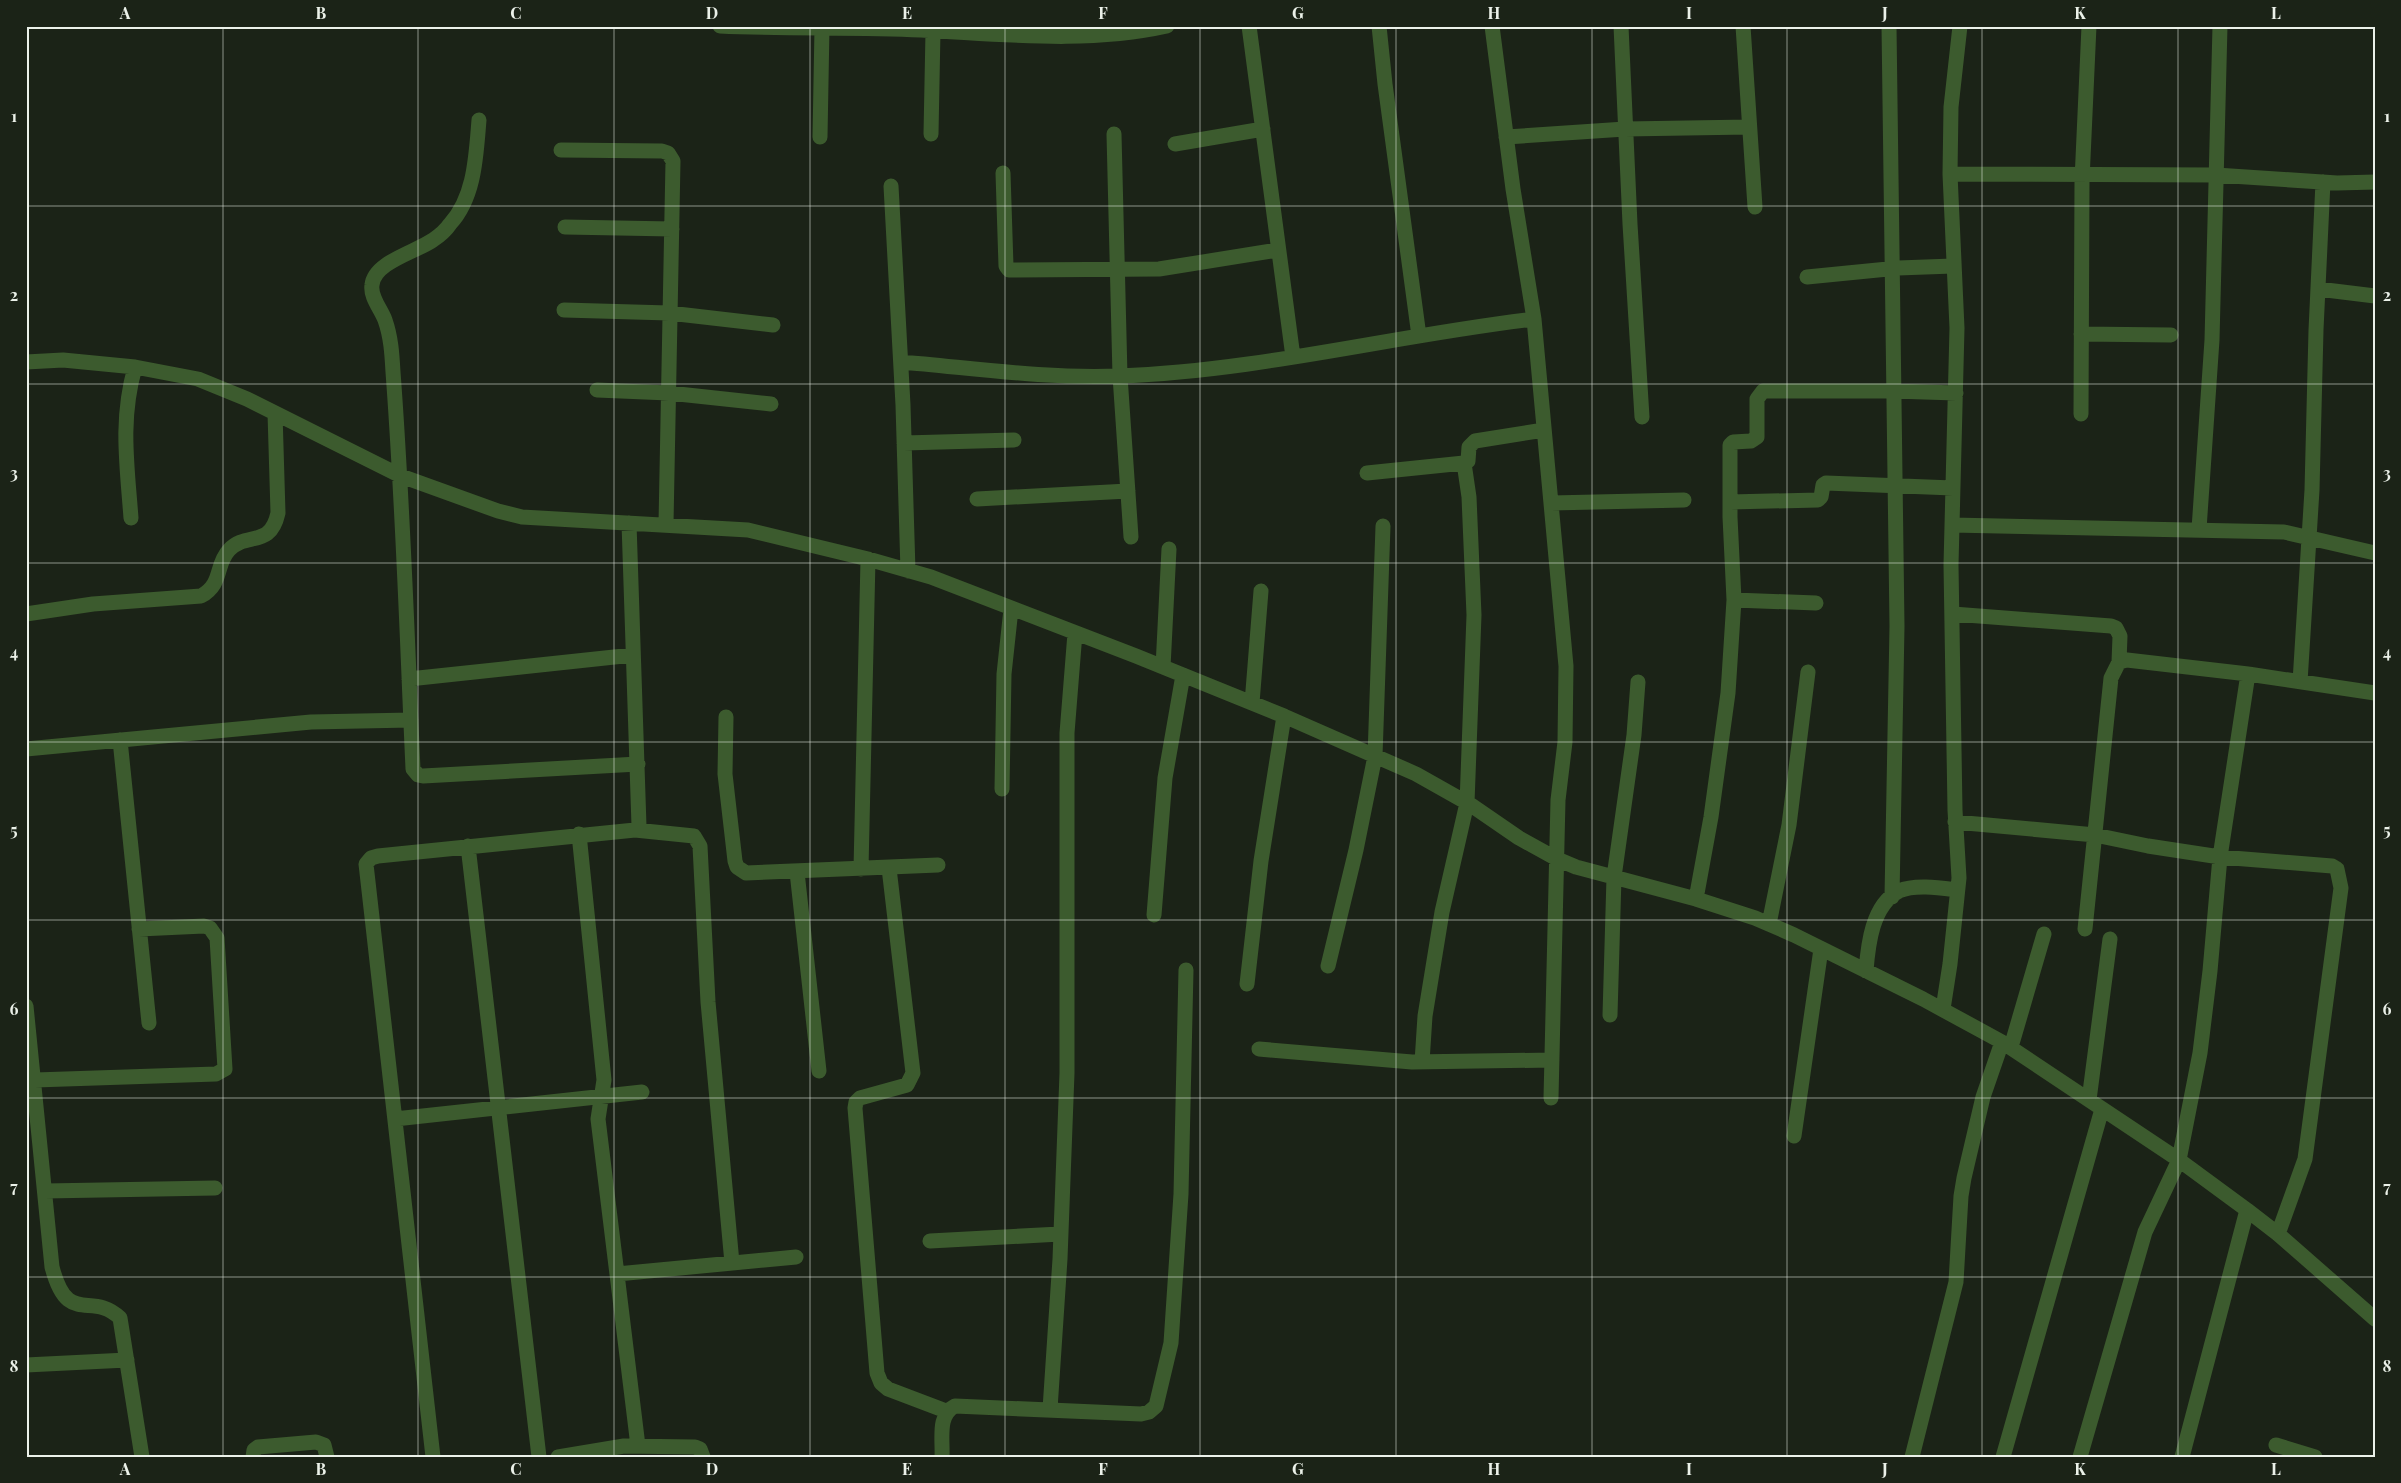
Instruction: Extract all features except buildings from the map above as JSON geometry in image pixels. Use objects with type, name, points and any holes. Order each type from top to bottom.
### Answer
[{"type":"street","points":[[720,26],[822,27],[1030,37],[1085,37],[1167,26]]},
{"type":"street","points":[[1250,26],[1293,357]]},
{"type":"street","points":[[1379,26],[1388,113],[1419,336]]},
{"type":"street","points":[[1492,26],[1506,137],[1534,319],[1566,666],[1565,742],[1558,800],[1550,1098]]},
{"type":"street","points":[[1621,26],[1625,129],[1642,417]]},
{"type":"street","points":[[1742,26],[1755,207]]},
{"type":"street","points":[[1889,26],[1897,626],[1892,897]]},
{"type":"street","points":[[1943,1009],[1959,878],[1955,822],[1952,525],[1957,328],[1950,174],[1951,107],[1960,26]]},
{"type":"street","points":[[2081,414],[2082,175],[2089,26]]},
{"type":"street","points":[[2199,529],[2212,340],[2220,26]]},
{"type":"street","points":[[820,137],[822,27]]},
{"type":"street","points":[[931,134],[933,31]]},
{"type":"street","points":[[479,120],[474,171],[466,199],[452,223],[434,240],[386,264],[376,273],[371,285],[374,300],[384,319],[390,339],[401,476],[413,769],[418,775],[638,764]]},
{"type":"street","points":[[1506,137],[1625,129],[1749,127]]},
{"type":"street","points":[[1175,144],[1262,129]]},
{"type":"street","points":[[1114,134],[1120,376],[1131,536]]},
{"type":"street","points":[[561,150],[662,151],[668,153],[673,161],[666,524]]},
{"type":"street","points":[[1003,173],[1006,266],[1009,270],[1159,269],[1278,250]]},
{"type":"street","points":[[1950,174],[2216,175],[2323,182],[2375,182]]},
{"type":"street","points":[[2300,682],[2310,538],[2323,182]]},
{"type":"street","points":[[891,186],[901,362],[908,571]]},
{"type":"street","points":[[565,227],[672,228]]},
{"type":"street","points":[[1807,277],[1892,269],[1953,266]]},
{"type":"street","points":[[2318,289],[2375,296]]},
{"type":"street","points":[[564,310],[669,313],[773,325]]},
{"type":"street","points":[[901,362],[1083,376],[1120,376],[1224,367],[1534,319]]},
{"type":"street","points":[[2081,334],[2171,335]]},
{"type":"street","points":[[26,362],[63,360],[135,367],[198,379],[274,413],[401,476],[498,511],[522,517],[748,530],[868,559],[931,577],[1284,716],[1416,774],[1467,802],[1519,838],[1557,859],[1614,877],[1696,898],[1769,924],[1822,948],[1943,1009],[2007,1044],[2179,1160],[2246,1210],[2278,1234],[2375,1319]]},
{"type":"street","points":[[132,518],[124,432],[126,408],[135,367]]},
{"type":"street","points":[[597,390],[668,393],[771,404]]},
{"type":"street","points":[[1696,898],[1723,732],[1734,600],[1729,449],[1733,442],[1751,440],[1757,437],[1757,399],[1760,393],[1769,391],[1893,391],[1956,393]]},
{"type":"street","points":[[26,614],[93,604],[201,596],[210,591],[216,582],[228,551],[238,544],[266,534],[275,527],[278,513],[274,413]]},
{"type":"street","points":[[1367,473],[1464,463],[1468,461],[1470,447],[1475,441],[1544,430]]},
{"type":"street","points":[[904,443],[1014,440]]},
{"type":"street","points":[[1422,1062],[1425,1016],[1442,912],[1467,802],[1474,616],[1469,497],[1464,463]]},
{"type":"street","points":[[1730,502],[1818,500],[1821,497],[1823,485],[1826,483],[1953,488]]},
{"type":"street","points":[[977,499],[1128,491]]},
{"type":"street","points":[[1551,503],[1684,500]]},
{"type":"street","points":[[629,523],[641,821],[635,830]]},
{"type":"street","points":[[1952,525],[2284,532],[2362,548],[2375,553]]},
{"type":"street","points":[[1328,966],[1356,850],[1375,756],[1383,526]]},
{"type":"street","points":[[1163,667],[1169,550]]},
{"type":"street","points":[[861,869],[868,559]]},
{"type":"street","points":[[1252,703],[1261,591]]},
{"type":"street","points":[[1734,600],[1816,603]]},
{"type":"street","points":[[1002,789],[1004,674],[1011,609]]},
{"type":"street","points":[[1953,614],[2111,626],[2119,630],[2119,662],[2111,678],[2085,929]]},
{"type":"street","points":[[1050,1409],[1067,1073],[1067,733],[1075,634]]},
{"type":"street","points":[[408,679],[633,654]]},
{"type":"street","points":[[2119,662],[2126,660],[2248,674],[2375,693]]},
{"type":"street","points":[[1769,924],[1789,825],[1808,672]]},
{"type":"street","points":[[2080,1457],[2145,1232],[2159,1198],[2179,1160],[2200,1053],[2210,971],[2220,857],[2248,674]]},
{"type":"street","points":[[1154,915],[1165,778],[1183,675]]},
{"type":"street","points":[[1610,1015],[1614,877],[1634,735],[1638,682]]},
{"type":"street","points":[[1247,984],[1261,861],[1284,716]]},
{"type":"street","points":[[726,717],[725,774],[737,867],[746,873],[938,865]]},
{"type":"street","points":[[26,749],[311,722],[411,720]]},
{"type":"street","points":[[120,740],[149,1023]]},
{"type":"street","points":[[1955,822],[2095,835],[2148,846],[2220,857],[2332,866],[2337,869],[2341,881],[2307,1150],[2298,1185],[2278,1234]]},
{"type":"street","points":[[433,1457],[366,864],[371,858],[580,834],[635,830],[694,836],[700,846],[708,1002],[732,1263]]},
{"type":"street","points":[[580,834],[604,1080],[598,1119],[638,1446]]},
{"type":"street","points":[[468,846],[539,1457]]},
{"type":"street","points":[[889,868],[913,1073],[907,1085],[860,1098],[854,1108],[877,1373],[881,1383],[888,1389],[946,1411]]},
{"type":"street","points":[[797,872],[819,1071]]},
{"type":"street","points":[[1866,971],[1871,930],[1877,917],[1892,897],[1899,892],[1913,888],[1958,890]]},
{"type":"street","points":[[35,1080],[216,1074],[225,1069],[217,938],[214,933],[204,926],[139,929]]},
{"type":"street","points":[[1912,1457],[1956,1282],[1961,1196],[1983,1097],[2007,1044],[2044,934]]},
{"type":"street","points":[[2003,1457],[2096,1104],[2110,939]]},
{"type":"street","points":[[1794,1136],[1822,948]]},
{"type":"street","points":[[942,1457],[943,1418],[946,1411],[955,1406],[1141,1414],[1149,1412],[1156,1406],[1160,1396],[1171,1343],[1182,1194],[1186,970]]},
{"type":"street","points":[[26,1006],[35,1080],[32,1109],[45,1191],[52,1267],[56,1283],[63,1296],[71,1302],[79,1306],[112,1310],[120,1318],[142,1457]]},
{"type":"street","points":[[1259,1049],[1378,1060],[1422,1062],[1552,1060]]},
{"type":"street","points":[[395,1118],[498,1106],[601,1098],[642,1092]]},
{"type":"street","points":[[45,1191],[215,1188]]},
{"type":"street","points":[[2182,1457],[2246,1210]]},
{"type":"street","points":[[930,1241],[1060,1234]]},
{"type":"street","points":[[617,1274],[796,1256]]},
{"type":"street","points":[[26,1365],[127,1360]]},
{"type":"street","points":[[253,1457],[254,1450],[258,1447],[316,1442],[324,1445],[327,1457]]},
{"type":"street","points":[[2276,1445],[2315,1457]]},
{"type":"street","points":[[558,1457],[638,1446],[695,1447],[700,1449],[703,1457]]}]
